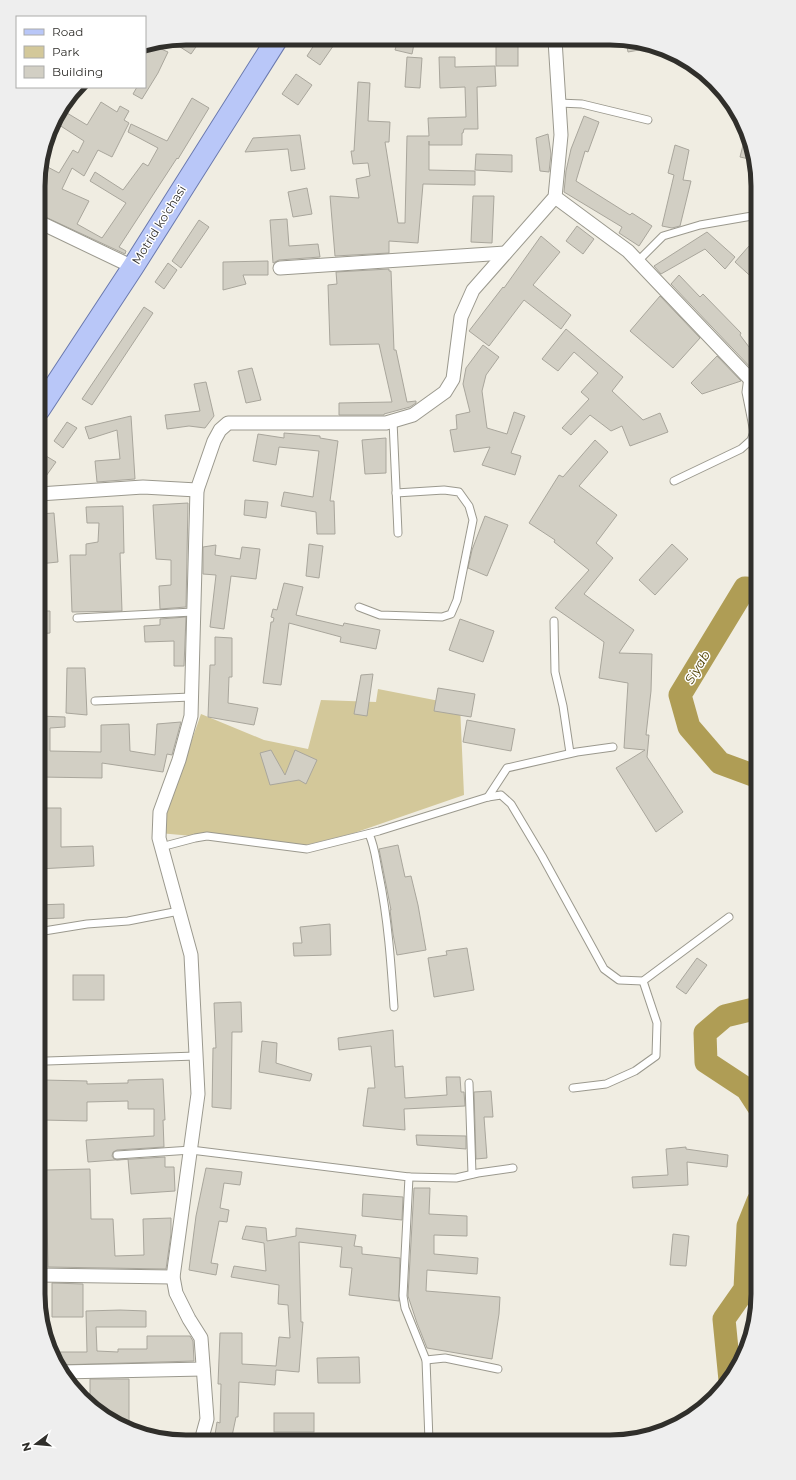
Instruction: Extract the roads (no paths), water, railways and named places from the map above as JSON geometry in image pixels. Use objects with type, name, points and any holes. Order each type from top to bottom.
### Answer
[{"type":"main road","name":"Motrid ko'chasi","points":[[45,401],[133,267],[273,45]]},
{"type":"street","points":[[203,1435],[207,1419],[201,1338],[189,1319],[176,1293],[173,1277],[198,1094],[192,955],[159,838],[160,812],[180,757],[191,716],[197,490],[214,441],[220,430],[228,424],[386,423],[413,415],[445,392],[453,379],[461,316],[472,290],[555,197],[561,135],[555,45]]},
{"type":"street","points":[[555,197],[638,261],[751,377]]},
{"type":"street","points":[[45,225],[133,267]]},
{"type":"street","points":[[280,268],[505,253]]},
{"type":"street","points":[[45,494],[143,487],[197,490]]},
{"type":"street","points":[[45,1275],[173,1277]]},
{"type":"street","points":[[69,1372],[203,1369]]},
{"type":"lane","points":[[559,103],[582,104],[648,120]]},
{"type":"lane","points":[[638,261],[663,236],[700,225],[751,216]]},
{"type":"lane","points":[[751,383],[746,392],[751,417]]},
{"type":"lane","points":[[393,421],[398,533]]},
{"type":"lane","points":[[674,481],[741,448],[751,440]]},
{"type":"lane","points":[[359,607],[380,615],[442,617],[451,614],[457,600],[473,520],[469,506],[460,492],[444,490],[396,493]]},
{"type":"lane","points":[[77,618],[193,612]]},
{"type":"lane","points":[[554,621],[555,672],[563,706],[570,754]]},
{"type":"lane","points":[[95,701],[191,697]]},
{"type":"lane","points":[[488,797],[507,768],[570,754],[613,747]]},
{"type":"lane","points":[[161,847],[207,836],[307,849],[369,834],[488,797],[501,795],[511,804],[542,856],[604,970],[619,980],[643,981],[729,917]]},
{"type":"lane","points":[[369,834],[373,844],[383,897],[389,944],[394,1007]]},
{"type":"lane","points":[[45,931],[87,924],[128,921],[179,911]]},
{"type":"lane","points":[[573,1088],[606,1084],[635,1071],[656,1056],[657,1023],[643,981]]},
{"type":"lane","points":[[45,1061],[196,1056]]},
{"type":"lane","points":[[469,1083],[472,1174]]},
{"type":"lane","points":[[117,1156],[191,1150],[409,1176],[456,1178],[513,1168]]},
{"type":"lane","points":[[409,1176],[403,1296],[405,1308],[426,1360],[429,1435]]},
{"type":"lane","points":[[426,1360],[445,1358],[498,1369]]},
{"type":"waterway","name":"Siyab","points":[[751,588],[745,588],[680,695],[689,727],[720,763],[751,774]]},
{"type":"waterway","name":"Siyab","points":[[751,1010],[725,1016],[705,1033],[706,1062],[747,1089],[751,1095]]},
{"type":"waterway","name":"Siyab","points":[[729,1369],[724,1319],[745,1289],[748,1226],[751,1218]]}]
